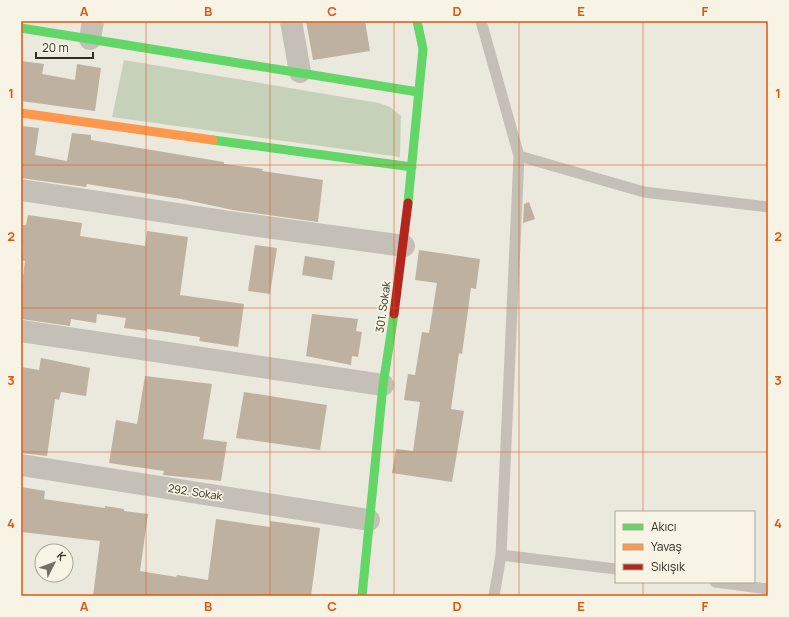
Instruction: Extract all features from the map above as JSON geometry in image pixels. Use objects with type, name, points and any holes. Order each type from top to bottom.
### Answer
[{"type":"street","points":[[291,21],[300,72]]},
{"type":"street","name":"301. Sokak","points":[[362,596],[384,385],[404,246],[412,167],[423,49],[417,21]]},
{"type":"street","points":[[21,28],[92,30],[300,72],[418,92]]},
{"type":"street","points":[[21,113],[412,167]]},
{"type":"street","points":[[21,190],[237,224],[404,246]]},
{"type":"street","points":[[21,331],[384,385]]},
{"type":"street","name":"292. Sokak","points":[[21,465],[369,520]]},
{"type":"lane","points":[[481,21],[519,156],[501,555],[494,596]]},
{"type":"lane","points":[[519,156],[644,192],[768,207]]},
{"type":"lane","points":[[501,555],[615,569]]},
{"type":"lane","points":[[723,583],[768,589]]},
{"type":"green space","points":[[124,60],[379,103],[390,107],[401,116],[400,157],[112,117]]},
{"type":"building","points":[[306,21],[365,21],[370,51],[313,60]]},
{"type":"building","points":[[21,61],[44,64],[42,74],[75,80],[77,64],[101,68],[95,111],[21,101]]},
{"type":"building","points":[[21,126],[39,128],[35,155],[67,161],[72,133],[91,135],[91,140],[224,162],[224,164],[263,169],[262,171],[323,180],[318,222],[233,210],[181,199],[87,184],[86,187],[21,178]]},
{"type":"building","points":[[529,202],[535,219],[523,223],[524,204]]},
{"type":"building","points":[[28,215],[82,223],[80,236],[145,246],[147,231],[188,237],[180,295],[244,304],[238,347],[199,341],[200,337],[147,329],[147,331],[124,328],[126,318],[97,314],[96,323],[71,319],[70,326],[21,319],[21,292],[25,261],[21,260],[23,244],[21,244],[21,235],[23,225],[26,225]]},
{"type":"building","points":[[255,245],[277,248],[270,294],[248,291]]},
{"type":"building","points":[[419,250],[480,259],[476,289],[471,288],[462,354],[459,353],[451,409],[464,411],[452,482],[392,473],[396,449],[413,451],[420,402],[404,400],[408,374],[415,375],[422,332],[429,333],[437,283],[415,280]]},
{"type":"building","points":[[305,256],[335,261],[332,280],[302,275]]},
{"type":"building","points":[[312,314],[358,319],[356,331],[362,332],[358,357],[352,356],[351,365],[306,356]]},
{"type":"building","points":[[41,358],[90,368],[86,396],[61,392],[59,400],[55,399],[47,456],[21,453],[21,367],[39,370]]},
{"type":"building","points":[[145,376],[212,384],[203,439],[227,442],[221,481],[163,475],[164,471],[109,463],[116,420],[137,424]]},
{"type":"building","points":[[244,392],[327,405],[320,450],[236,438]]},
{"type":"building","points":[[21,487],[45,491],[44,499],[105,508],[105,506],[124,509],[124,511],[148,514],[140,571],[176,577],[177,575],[208,580],[216,519],[270,527],[270,521],[320,528],[311,596],[93,596],[100,541],[21,532]]},
{"type":"traffic: fast","points":[[408,203],[423,49],[417,21]]},
{"type":"traffic: fast","points":[[21,28],[418,92]]},
{"type":"traffic: fast","points":[[213,140],[412,167]]},
{"type":"traffic: fast","points":[[362,596],[383,385],[394,314]]},
{"type":"traffic: slow","points":[[21,113],[213,140]]},
{"type":"traffic: jam","points":[[394,314],[408,203]]}]
